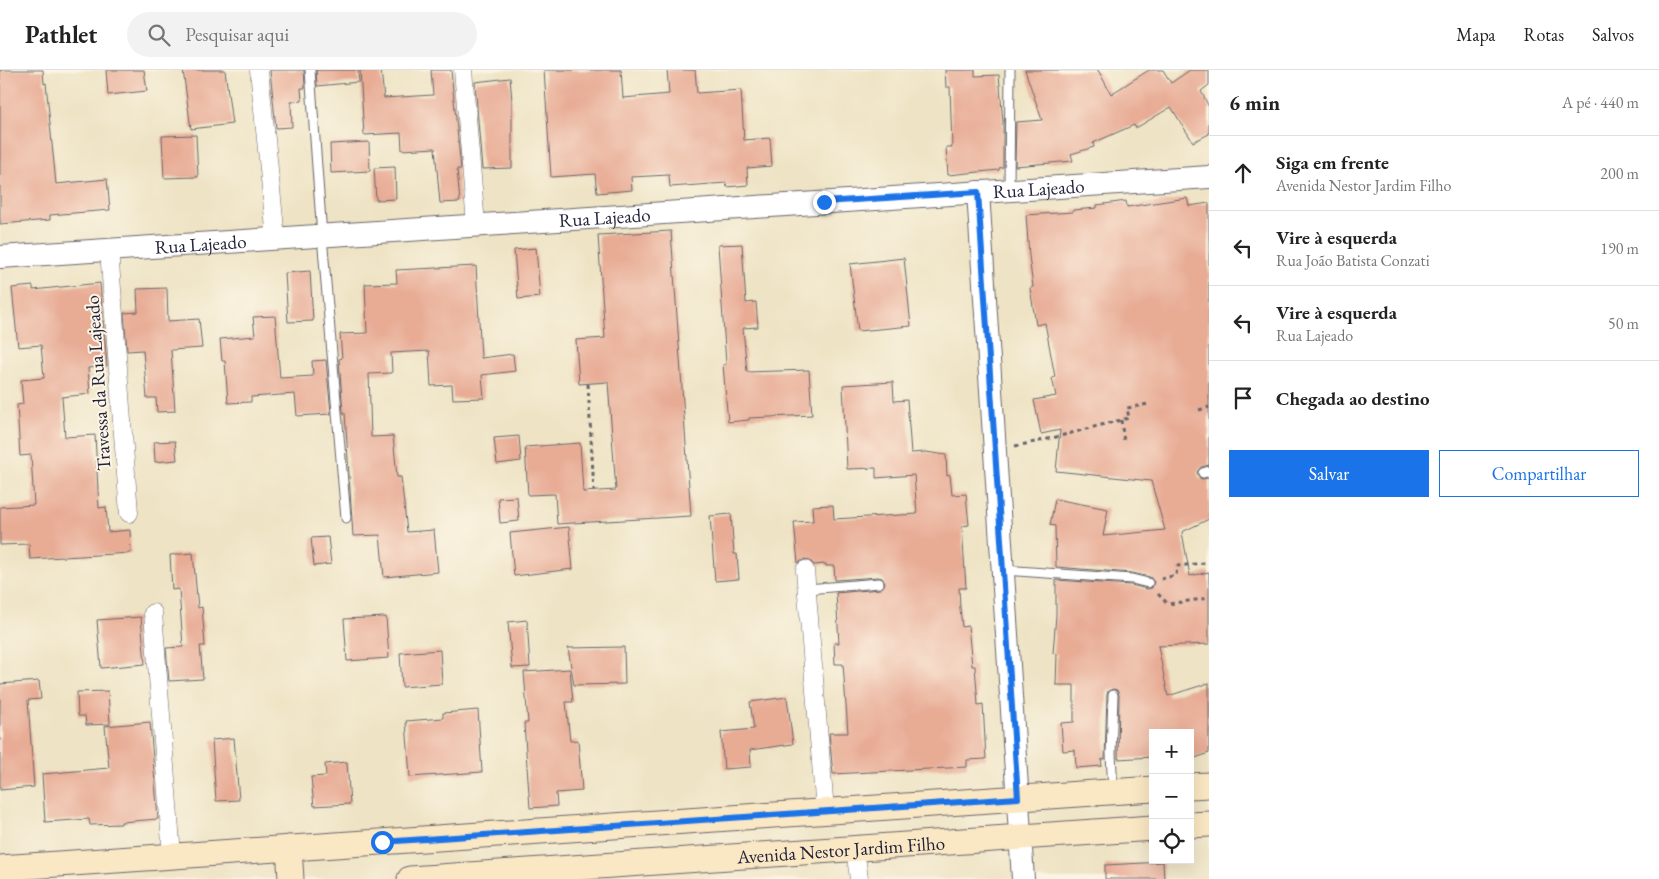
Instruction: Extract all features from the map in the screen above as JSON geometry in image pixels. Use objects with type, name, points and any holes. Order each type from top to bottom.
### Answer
[{"type":"main road","points":[[1194,786],[1209,785]]},
{"type":"main road","name":"Avenida Nestor Jardim Filho","points":[[0,868],[82,871],[172,856],[1149,789]]},
{"type":"main road","points":[[700,820],[704,859]]},
{"type":"main road","points":[[1194,825],[1209,824]]},
{"type":"main road","name":"Avenida Nestor Jardim Filho","points":[[426,878],[1149,828]]},
{"type":"main road","points":[[289,848],[291,879]]},
{"type":"street","points":[[259,70],[276,239]]},
{"type":"street","points":[[463,70],[476,225]]},
{"type":"street","name":"Rua Lajeado","points":[[0,257],[1209,177]]},
{"type":"street","points":[[978,192],[1023,879]]},
{"type":"street","name":"Travessa da Rua Lajeado","points":[[109,250],[129,513]]},
{"type":"street","points":[[805,570],[818,738],[826,811]]},
{"type":"street","points":[[153,613],[172,856]]},
{"type":"street","points":[[856,848],[858,879]]},
{"type":"lane","points":[[310,70],[346,518]]},
{"type":"lane","points":[[1009,191],[1010,70]]},
{"type":"lane","points":[[1003,570],[1132,579],[1148,584]]},
{"type":"lane","points":[[807,589],[879,583]]},
{"type":"lane","points":[[1113,695],[1111,754],[1113,791]]},
{"type":"path","points":[[588,384],[594,491]]},
{"type":"path","points":[[995,449],[1045,441],[1084,428],[1129,418],[1127,408],[1148,404]]},
{"type":"path","points":[[1199,410],[1209,407]]},
{"type":"path","points":[[1120,420],[1124,442]]},
{"type":"path","points":[[1205,563],[1178,566],[1176,575],[1148,584],[1168,604],[1209,598]]},
{"type":"building","points":[[0,70],[43,70],[44,84],[46,83],[56,184],[107,179],[110,210],[50,215],[50,220],[0,224]]},
{"type":"building","points":[[106,70],[144,70],[147,91],[108,95]]},
{"type":"building","points":[[183,70],[225,70],[232,124],[191,129]]},
{"type":"building","points":[[270,70],[304,70],[305,88],[301,88],[302,101],[291,102],[292,127],[276,128]]},
{"type":"building","points":[[316,70],[358,70],[359,82],[317,86]]},
{"type":"building","points":[[360,70],[381,70],[384,98],[433,95],[431,70],[451,70],[461,169],[457,169],[460,202],[440,203],[435,148],[402,150],[401,133],[364,135]]},
{"type":"building","points":[[544,70],[621,70],[623,98],[669,94],[667,70],[695,70],[697,93],[741,90],[744,140],[770,138],[772,166],[747,168],[748,185],[727,187],[726,183],[670,187],[669,175],[631,177],[632,190],[597,193],[595,174],[551,177]]},
{"type":"building","points":[[945,70],[975,70],[975,76],[999,75],[1003,122],[1003,167],[999,168],[999,170],[948,175],[946,147],[952,147],[950,87],[946,87]]},
{"type":"building","points":[[1025,70],[1098,70],[1111,94],[1149,70],[1163,70],[1171,83],[1190,70],[1209,70],[1209,85],[1201,91],[1209,107],[1209,134],[1193,142],[1171,107],[1136,128],[1134,125],[1093,143],[1094,147],[1071,154],[1073,161],[1015,166],[1016,122],[1042,120]]},
{"type":"building","points":[[510,78],[512,168],[482,169],[475,82]]},
{"type":"building","points":[[196,135],[198,177],[164,178],[162,136]]},
{"type":"building","points":[[369,142],[370,171],[331,173],[330,144]]},
{"type":"building","points":[[395,167],[396,199],[376,200],[374,168]]},
{"type":"building","points":[[1187,198],[1189,206],[1209,203],[1209,465],[1201,467],[1197,472],[1201,479],[1209,478],[1209,519],[1182,532],[1190,576],[1209,572],[1209,644],[1158,646],[1168,696],[1209,683],[1209,753],[1194,759],[1194,729],[1149,729],[1149,757],[1118,759],[1119,695],[1117,690],[1113,689],[1108,691],[1107,695],[1105,759],[1101,760],[1102,766],[1076,768],[1075,750],[1063,751],[1061,723],[1074,722],[1074,685],[1056,685],[1057,654],[1053,653],[1056,580],[1131,585],[1147,589],[1152,588],[1154,582],[1150,577],[1132,573],[1056,567],[1055,526],[1050,525],[1055,499],[1108,509],[1103,536],[1165,530],[1151,481],[1056,471],[1060,430],[1041,434],[1034,400],[1056,396],[1052,378],[1055,377],[1045,323],[1036,325],[1030,288],[1033,287],[1026,215],[1073,212],[1073,210],[1097,208],[1097,205],[1126,201],[1127,207]]},
{"type":"building","points":[[671,231],[691,516],[557,524],[555,494],[528,495],[525,447],[580,443],[583,492],[616,490],[608,382],[579,384],[576,340],[605,338],[598,235]]},
{"type":"building","points":[[742,244],[746,303],[756,302],[758,327],[743,328],[747,372],[809,370],[812,415],[749,418],[749,420],[728,422],[723,365],[726,364],[718,245]]},
{"type":"building","points":[[536,248],[540,297],[518,299],[514,250]]},
{"type":"building","points":[[904,258],[911,326],[858,331],[850,264]]},
{"type":"building","points":[[476,266],[481,358],[513,354],[515,371],[482,375],[484,398],[453,399],[452,385],[431,386],[429,351],[391,353],[392,373],[369,374],[371,437],[393,436],[397,477],[401,477],[407,532],[434,530],[438,572],[384,577],[380,535],[353,536],[345,413],[343,413],[339,359],[342,358],[340,334],[367,333],[365,284],[397,283],[396,270]]},
{"type":"building","points":[[310,271],[313,321],[288,322],[285,273]]},
{"type":"building","points":[[100,283],[107,366],[88,368],[90,394],[62,397],[65,437],[95,435],[99,508],[106,507],[108,532],[130,530],[131,553],[30,559],[29,544],[0,545],[0,507],[34,505],[31,455],[20,456],[17,405],[23,404],[21,380],[44,378],[41,345],[18,347],[12,288],[33,286],[33,290]]},
{"type":"building","points":[[167,288],[168,321],[199,319],[202,348],[171,350],[175,411],[157,412],[156,398],[147,398],[143,350],[127,351],[124,313],[138,312],[137,289]]},
{"type":"building","points":[[275,316],[280,378],[313,376],[312,361],[326,360],[331,414],[297,416],[295,394],[251,397],[251,402],[228,403],[225,361],[222,361],[220,339],[255,336],[253,317]]},
{"type":"building","points":[[893,382],[894,401],[907,400],[911,453],[926,452],[946,455],[947,476],[950,475],[952,495],[966,494],[969,525],[962,526],[966,588],[959,588],[960,608],[962,627],[968,626],[972,666],[975,666],[978,705],[983,704],[986,759],[967,760],[967,767],[833,774],[829,733],[848,733],[843,664],[835,664],[834,643],[839,643],[836,593],[880,589],[884,586],[885,582],[882,578],[878,577],[835,580],[834,566],[826,566],[826,564],[814,565],[805,559],[798,563],[794,522],[813,521],[812,506],[833,505],[834,519],[917,514],[914,475],[876,478],[876,468],[847,469],[843,385]]},
{"type":"building","points":[[519,436],[521,461],[497,464],[494,438]]},
{"type":"building","points":[[175,441],[177,460],[155,462],[154,442]]},
{"type":"building","points":[[517,497],[519,521],[500,523],[498,498]]},
{"type":"building","points":[[731,514],[734,554],[737,554],[739,579],[715,581],[710,516]]},
{"type":"building","points":[[569,527],[573,569],[514,576],[510,533]]},
{"type":"building","points":[[328,537],[331,564],[314,566],[311,538]]},
{"type":"building","points":[[193,553],[198,608],[202,607],[205,646],[200,646],[203,679],[169,681],[166,648],[183,647],[179,589],[172,590],[170,555]]},
{"type":"building","points":[[141,617],[145,664],[101,668],[97,620]]},
{"type":"building","points":[[386,617],[389,658],[347,661],[344,619]]},
{"type":"building","points":[[527,620],[530,667],[512,668],[508,622]]},
{"type":"building","points":[[624,647],[625,684],[574,685],[568,648]]},
{"type":"building","points":[[440,650],[442,684],[402,687],[400,653]]},
{"type":"building","points":[[570,669],[573,702],[566,702],[570,741],[578,740],[582,791],[556,793],[557,806],[530,808],[524,723],[528,723],[524,672]]},
{"type":"building","points":[[39,681],[41,699],[28,700],[34,787],[0,790],[0,684]]},
{"type":"building","points":[[108,691],[110,724],[86,725],[85,716],[78,716],[77,692]]},
{"type":"building","points":[[787,697],[793,744],[750,750],[751,767],[724,769],[721,732],[754,729],[750,702]]},
{"type":"building","points":[[478,710],[482,772],[410,777],[406,721],[443,718],[443,713]]},
{"type":"building","points":[[150,722],[158,819],[121,822],[121,824],[90,825],[89,819],[45,822],[42,774],[109,768],[105,726]]},
{"type":"building","points":[[234,738],[239,800],[216,801],[212,740]]},
{"type":"building","points":[[347,762],[350,804],[314,806],[311,777],[326,776],[325,764]]},
{"type":"building","points":[[1149,863],[1163,864],[1164,879],[1105,879],[1105,865]]},
{"type":"route","points":[[382,842],[1018,798],[978,192],[824,202]]}]
